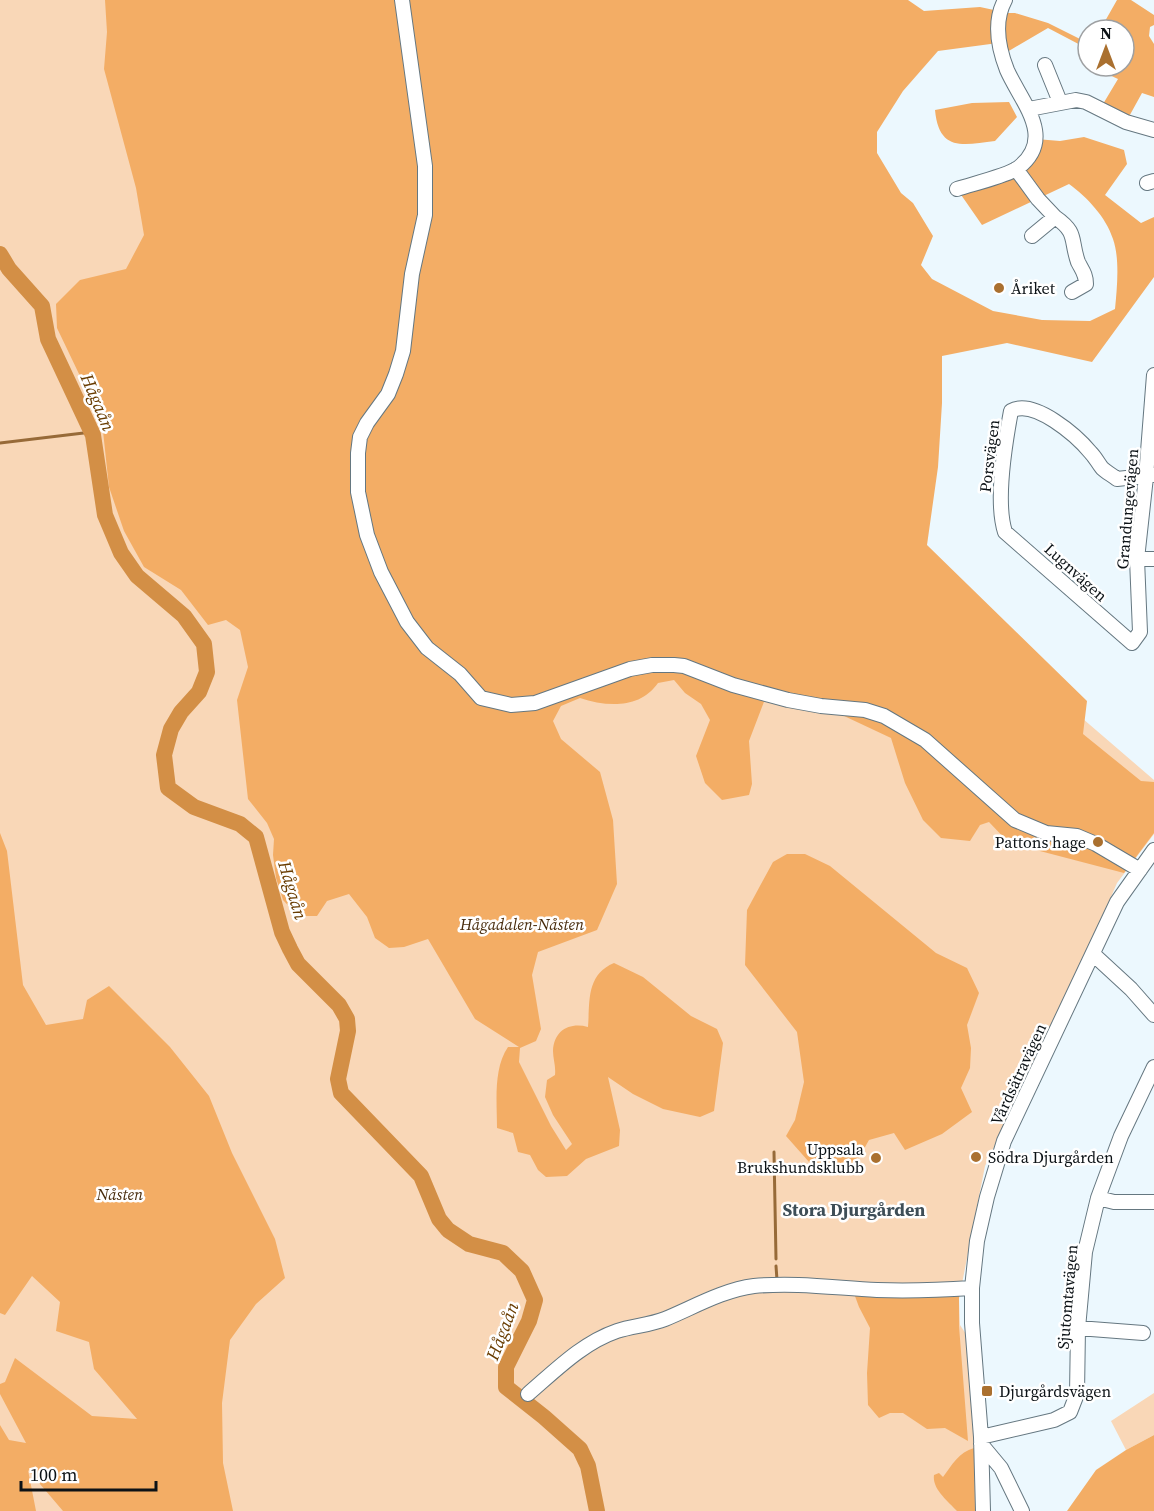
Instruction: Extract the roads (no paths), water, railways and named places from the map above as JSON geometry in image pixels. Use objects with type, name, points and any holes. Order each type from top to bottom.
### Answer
[{"type":"street","points":[[402,0],[424,166],[425,215],[412,274],[403,351],[388,394],[360,437],[358,492],[366,535],[381,572],[407,622],[427,648],[460,674],[481,698],[511,705],[535,703],[630,669],[652,665],[674,665],[684,666],[733,685],[788,700],[865,710],[884,716],[925,740],[1015,820],[1046,832],[1077,836],[1096,844],[1140,870]]},
{"type":"street","points":[[957,189],[1016,169],[1029,156],[1036,139],[1029,109],[1008,72],[999,43],[999,12],[1005,0]]},
{"type":"street","points":[[1045,65],[1060,102]]},
{"type":"street","points":[[1029,109],[1076,100],[1086,102],[1126,122],[1154,130]]},
{"type":"street","points":[[1016,169],[1038,199],[1072,233],[1078,262],[1086,276],[1086,284],[1072,292]]},
{"type":"street","points":[[1032,236],[1055,217]]},
{"type":"street","name":"Grandungevägen","points":[[1132,643],[1140,632],[1137,559],[1150,476],[1154,375]]},
{"type":"street","name":"Porsvägen","points":[[1002,522],[1000,504],[1008,428],[1011,411],[1017,408],[1033,411],[1062,424],[1089,451],[1102,468],[1117,479],[1150,476]]},
{"type":"street","name":"Lugnvägen","points":[[1002,522],[1005,532],[1132,643]]},
{"type":"street","points":[[1137,559],[1154,559]]},
{"type":"street","name":"Vårdsätravägen","points":[[983,1511],[972,1288],[977,1241],[987,1197],[1004,1141],[1117,902],[1154,850]]},
{"type":"street","points":[[1093,954],[1131,989],[1154,1015]]},
{"type":"street","name":"Sjutomtavägen","points":[[981,1441],[1054,1420],[1070,1412],[1077,1394],[1078,1328],[1085,1252],[1098,1198],[1121,1136],[1154,1067]]},
{"type":"street","points":[[1098,1198],[1114,1202],[1154,1202]]},
{"type":"street","points":[[528,1394],[596,1340],[617,1331],[662,1320],[722,1294],[752,1286],[794,1284],[874,1290],[972,1288]]},
{"type":"street","points":[[1078,1328],[1143,1333]]},
{"type":"street","points":[[981,1441],[1001,1468],[1022,1511]]},
{"type":"waterway","name":"Hågaån","points":[[0,254],[9,269],[42,306],[48,339],[93,435],[105,515],[121,553],[137,576],[184,616],[204,644],[207,672],[199,692],[181,712],[171,729],[164,755],[168,788],[194,807],[240,824],[256,837],[282,932],[290,949],[298,964],[339,1005],[347,1019],[348,1031],[338,1079],[341,1093],[421,1176],[439,1219],[448,1230],[469,1244],[503,1253],[522,1271],[535,1300],[529,1321],[506,1367],[506,1387],[580,1449],[588,1466],[597,1511]]},
{"type":"waterway","points":[[0,443],[92,432]]},
{"type":"waterway","points":[[774,1152],[776,1259]]},
{"type":"waterway","points":[[776,1266],[777,1280]]},
{"type":"place","name":"Åriket","points":[[999,288]]},
{"type":"place","name":"Pattons hage","points":[[1098,842]]},
{"type":"place","name":"Södra Djurgården","points":[[976,1157]]},
{"type":"place","name":"Uppsala Brukshundsklubb","points":[[876,1158]]},
{"type":"place","name":"Djurgårdsvägen","points":[[987,1391]]},
{"type":"district","name":"Stora Djurgården","points":[[854,1209]]},
{"type":"park label","name":"Hågadalen-Nåsten","points":[[522,924]]},
{"type":"park label","name":"Nåsten","points":[[120,1194]]}]
